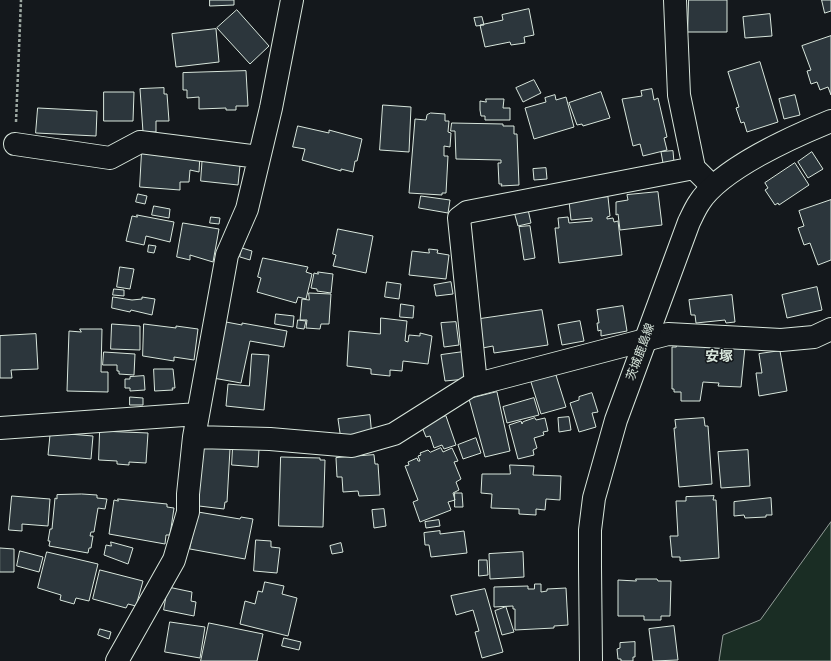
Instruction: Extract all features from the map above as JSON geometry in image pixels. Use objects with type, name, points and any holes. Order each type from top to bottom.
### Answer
[{"type":"street","points":[[117,661],[174,560],[188,512],[188,494],[194,437],[227,255],[247,209],[271,108],[292,0]]},
{"type":"street","points":[[675,0],[679,95],[694,168],[713,188]]},
{"type":"street","name":"茨城鹿島線","points":[[591,661],[590,559],[594,498],[616,420],[689,222],[700,202],[726,176],[788,139],[831,121]]},
{"type":"street","points":[[15,144],[110,158],[140,142],[260,157]]},
{"type":"street","points":[[476,384],[459,218],[467,212],[694,168]]},
{"type":"street","points":[[194,437],[270,439],[352,446],[394,434],[470,386],[646,339],[668,334],[781,340],[814,337],[831,329]]},
{"type":"street","points":[[0,428],[198,414]]},
{"type":"path","points":[[15,144],[21,0]]},
{"type":"green space","points":[[831,522],[831,661],[719,661],[723,635],[760,620]]},
{"type":"building","points":[[210,0],[234,0],[234,5],[210,6]]},
{"type":"building","points":[[689,0],[727,0],[727,32],[688,32]]},
{"type":"building","points":[[822,0],[831,0],[831,11],[825,13]]},
{"type":"building","points":[[529,9],[534,35],[524,37],[525,43],[511,45],[510,42],[485,47],[480,25],[503,20],[502,15]]},
{"type":"building","points":[[237,10],[269,46],[250,64],[217,28]]},
{"type":"building","points":[[770,14],[772,36],[745,38],[743,17]]},
{"type":"building","points":[[482,17],[484,25],[476,26],[474,18]]},
{"type":"building","points":[[216,29],[219,62],[176,67],[172,34]]},
{"type":"building","points":[[831,36],[831,95],[828,87],[820,90],[817,82],[811,84],[807,71],[811,70],[802,46]]},
{"type":"building","points":[[760,62],[778,122],[747,132],[744,122],[741,123],[736,108],[739,107],[728,72]]},
{"type":"building","points":[[246,71],[248,106],[236,106],[236,110],[226,110],[226,108],[199,109],[199,97],[187,98],[187,90],[183,90],[183,73]]},
{"type":"building","points":[[534,80],[541,93],[523,102],[516,88]]},
{"type":"building","points":[[164,88],[164,94],[167,94],[169,121],[156,121],[156,132],[143,132],[140,89]]},
{"type":"building","points":[[652,89],[654,100],[658,98],[667,137],[664,138],[667,150],[643,156],[640,144],[633,146],[622,99],[642,96],[641,91]]},
{"type":"building","points":[[104,92],[134,92],[133,121],[104,121]]},
{"type":"building","points":[[601,92],[610,118],[583,126],[582,124],[577,125],[569,103]]},
{"type":"building","points":[[555,95],[556,100],[566,97],[574,127],[534,139],[525,108],[546,102],[545,98]]},
{"type":"building","points":[[795,95],[800,115],[784,119],[779,99]]},
{"type":"building","points":[[486,99],[504,99],[503,108],[510,108],[510,120],[485,120],[485,116],[481,116],[480,101],[486,102]]},
{"type":"building","points":[[383,105],[411,107],[409,152],[380,150]]},
{"type":"building","points":[[38,108],[97,111],[96,136],[36,133]]},
{"type":"building","points":[[431,113],[445,114],[445,121],[449,121],[448,132],[451,133],[450,147],[444,146],[444,156],[448,156],[446,193],[442,193],[442,195],[409,193],[415,119],[426,120],[427,115]]},
{"type":"building","points":[[452,123],[503,124],[503,126],[514,126],[514,134],[517,134],[519,185],[501,186],[502,184],[499,184],[498,163],[501,163],[501,160],[456,159],[455,131],[451,131]]},
{"type":"building","points":[[298,126],[329,133],[329,130],[362,139],[353,172],[341,169],[341,171],[302,160],[305,149],[293,147]]},
{"type":"building","points":[[142,151],[200,155],[199,172],[190,170],[189,182],[180,182],[180,190],[140,187]]},
{"type":"building","points":[[673,151],[674,162],[663,163],[661,152]]},
{"type":"building","points":[[812,152],[823,169],[808,178],[798,162]]},
{"type":"building","points":[[203,153],[241,156],[238,185],[201,181]]},
{"type":"building","points":[[795,163],[809,185],[779,205],[778,203],[775,205],[765,190],[768,188],[765,183]]},
{"type":"building","points":[[546,168],[547,179],[534,180],[533,169]]},
{"type":"building","points":[[658,192],[662,225],[620,230],[618,214],[616,215],[616,202],[628,200],[627,195]]},
{"type":"building","points":[[138,194],[147,196],[145,204],[136,202]]},
{"type":"building","points":[[421,196],[450,200],[448,213],[419,208]]},
{"type":"building","points":[[608,197],[610,216],[607,217],[607,219],[613,218],[614,222],[618,221],[622,255],[559,263],[555,228],[559,228],[558,218],[568,217],[569,223],[592,221],[592,218],[571,220],[569,201]]},
{"type":"building","points":[[831,200],[831,260],[818,265],[810,243],[804,245],[798,228],[804,226],[799,211]]},
{"type":"building","points":[[527,205],[531,223],[518,226],[513,208]]},
{"type":"building","points":[[154,206],[170,209],[169,218],[152,215]]},
{"type":"building","points":[[137,215],[174,222],[170,242],[146,236],[144,245],[126,241],[132,216],[137,217]]},
{"type":"building","points":[[211,217],[220,218],[219,224],[210,223]]},
{"type":"building","points":[[183,223],[219,229],[213,262],[190,255],[190,260],[177,257]]},
{"type":"building","points":[[530,226],[535,258],[524,260],[519,227]]},
{"type":"building","points":[[338,229],[373,236],[366,273],[333,266],[336,255],[333,254]]},
{"type":"building","points":[[149,245],[156,246],[154,253],[148,252]]},
{"type":"building","points":[[242,248],[252,251],[250,260],[240,257]]},
{"type":"building","points":[[429,249],[438,250],[437,253],[449,255],[446,279],[409,275],[412,251],[429,253]]},
{"type":"building","points":[[263,258],[308,267],[306,272],[312,274],[306,299],[298,297],[296,303],[257,292],[261,278],[258,277]]},
{"type":"building","points":[[120,267],[134,269],[130,289],[117,287]]},
{"type":"building","points":[[318,272],[333,274],[331,293],[317,291],[317,289],[311,288],[314,273],[318,274]]},
{"type":"building","points":[[387,282],[401,284],[399,299],[385,297]]},
{"type":"building","points":[[451,282],[453,294],[436,296],[434,285]]},
{"type":"building","points":[[817,287],[822,310],[787,318],[782,295]]},
{"type":"building","points":[[114,289],[124,290],[124,296],[113,295]]},
{"type":"building","points":[[309,293],[331,294],[329,324],[321,324],[320,329],[306,328],[307,320],[300,320],[302,299],[309,300]]},
{"type":"building","points":[[732,295],[735,322],[726,323],[725,320],[696,323],[695,315],[691,315],[689,300]]},
{"type":"building","points":[[113,297],[132,300],[142,299],[142,297],[155,299],[152,315],[131,310],[130,312],[112,308]]},
{"type":"building","points":[[401,304],[414,306],[413,318],[400,317]]},
{"type":"building","points":[[623,306],[627,331],[601,336],[601,330],[598,331],[597,323],[599,323],[597,310]]},
{"type":"building","points":[[542,310],[548,345],[494,353],[493,346],[477,349],[473,320]]},
{"type":"building","points":[[276,314],[294,316],[293,327],[275,324]]},
{"type":"building","points":[[381,318],[407,321],[405,341],[408,342],[409,335],[420,336],[420,333],[432,336],[428,364],[403,361],[402,371],[390,370],[390,376],[371,374],[371,369],[347,366],[349,331],[380,334]]},
{"type":"building","points":[[298,320],[306,321],[304,329],[297,328]]},
{"type":"building","points":[[580,321],[584,341],[562,345],[558,325]]},
{"type":"building","points":[[226,322],[242,325],[242,323],[287,331],[284,347],[250,341],[241,383],[213,378]]},
{"type":"building","points":[[456,322],[459,345],[444,347],[441,323]]},
{"type":"building","points":[[112,324],[140,326],[140,350],[111,349]]},
{"type":"building","points":[[144,324],[198,329],[194,360],[174,357],[174,361],[143,356]]},
{"type":"building","points":[[80,329],[102,329],[101,372],[108,372],[108,392],[67,391],[69,331],[81,332]]},
{"type":"building","points":[[36,334],[38,369],[11,370],[12,378],[0,378],[0,336]]},
{"type":"building","points":[[676,343],[745,347],[741,387],[718,386],[719,383],[703,382],[700,401],[681,401],[681,392],[674,392],[674,389],[672,389],[672,347],[676,347]]},
{"type":"building","points":[[780,351],[787,391],[759,396],[756,373],[762,373],[759,354]]},
{"type":"building","points":[[104,352],[135,354],[134,375],[119,374],[119,371],[117,371],[117,365],[103,365]]},
{"type":"building","points":[[463,352],[466,379],[445,381],[441,355]]},
{"type":"building","points":[[252,354],[269,355],[264,410],[226,406],[228,384],[249,386]]},
{"type":"building","points":[[154,369],[173,369],[175,388],[172,388],[173,390],[155,391]]},
{"type":"building","points":[[555,372],[566,407],[541,414],[530,379]]},
{"type":"building","points":[[144,376],[145,390],[130,391],[130,388],[125,388],[125,379]]},
{"type":"building","points":[[497,392],[510,451],[485,457],[469,399]]},
{"type":"building","points":[[592,393],[598,412],[592,413],[596,427],[579,432],[570,403],[579,400],[579,397]]},
{"type":"building","points":[[130,397],[143,398],[143,405],[130,405]]},
{"type":"building","points":[[534,398],[539,415],[507,423],[503,407]]},
{"type":"building","points":[[370,415],[372,437],[341,440],[338,419]]},
{"type":"building","points":[[446,416],[456,445],[444,449],[442,445],[434,448],[430,436],[426,437],[422,427],[425,423]]},
{"type":"building","points":[[569,417],[571,430],[559,432],[558,418]]},
{"type":"building","points":[[535,418],[536,420],[545,418],[548,431],[543,432],[544,435],[534,438],[537,448],[533,450],[534,455],[518,459],[509,425],[521,421],[522,424],[523,422]]},
{"type":"building","points":[[704,418],[705,426],[708,426],[712,484],[679,487],[674,428],[676,428],[675,420]]},
{"type":"building","points":[[100,431],[148,433],[146,463],[129,462],[129,465],[117,464],[117,461],[99,460]]},
{"type":"building","points":[[57,433],[93,436],[91,459],[48,455],[50,435],[56,435]]},
{"type":"building","points":[[476,438],[481,453],[463,459],[458,445]]},
{"type":"building","points":[[197,447],[230,449],[227,502],[225,502],[224,509],[199,506],[199,500],[193,500]]},
{"type":"building","points":[[233,447],[259,449],[258,467],[232,465]]},
{"type":"building","points":[[441,448],[443,452],[452,448],[458,461],[454,462],[461,479],[456,482],[459,490],[453,493],[455,500],[448,502],[451,510],[420,522],[413,502],[418,500],[405,466],[409,465],[408,462],[417,458],[418,461],[420,461],[418,456],[421,455],[420,453],[428,450],[430,452]]},
{"type":"building","points":[[748,450],[750,486],[721,488],[718,452]]},
{"type":"building","points":[[374,455],[375,464],[378,464],[380,495],[359,496],[358,491],[343,492],[342,477],[337,477],[336,458]]},
{"type":"building","points":[[281,457],[320,458],[320,460],[325,460],[323,527],[279,526]]},
{"type":"building","points":[[510,465],[534,466],[533,475],[561,476],[560,500],[546,499],[545,510],[536,509],[536,515],[519,514],[519,509],[491,508],[492,494],[481,493],[482,474],[510,474]]},
{"type":"building","points":[[455,493],[462,493],[463,507],[455,507]]},
{"type":"building","points":[[57,495],[97,495],[97,498],[107,499],[105,509],[98,508],[94,532],[91,532],[90,536],[93,536],[91,548],[89,548],[88,553],[49,546],[50,541],[48,541],[50,529],[52,529],[55,498],[57,499]]},
{"type":"building","points":[[12,496],[50,499],[48,526],[22,524],[22,531],[9,530]]},
{"type":"building","points":[[714,496],[713,500],[716,500],[719,558],[680,561],[680,557],[672,557],[670,536],[678,536],[676,501],[686,501],[686,497]]},
{"type":"building","points":[[771,498],[772,515],[766,515],[766,517],[745,518],[744,515],[734,516],[734,502]]},
{"type":"building","points":[[118,499],[167,504],[167,507],[174,508],[170,535],[166,535],[165,544],[109,534],[114,500],[118,501]]},
{"type":"building","points":[[384,509],[386,526],[374,528],[372,510]]},
{"type":"building","points":[[198,512],[240,519],[241,517],[253,519],[245,559],[190,549]]},
{"type":"building","points":[[439,520],[440,526],[426,528],[425,522]]},
{"type":"building","points":[[440,531],[440,534],[464,531],[467,553],[431,557],[429,545],[425,545],[424,533]]},
{"type":"building","points":[[256,540],[271,541],[271,547],[280,548],[277,573],[254,571]]},
{"type":"building","points":[[111,542],[133,548],[128,564],[104,555],[106,545],[111,546]]},
{"type":"building","points":[[341,543],[343,552],[332,554],[330,546]]},
{"type":"building","points":[[0,548],[14,549],[14,572],[0,572]]},
{"type":"building","points":[[20,551],[43,557],[39,572],[17,566]]},
{"type":"building","points":[[47,552],[98,564],[89,601],[76,598],[74,604],[60,600],[61,595],[38,588]]},
{"type":"building","points":[[523,552],[524,577],[490,579],[489,554]]},
{"type":"building","points":[[479,560],[487,560],[488,575],[479,576]]},
{"type":"building","points":[[100,570],[143,581],[136,606],[128,604],[126,608],[93,599]]},
{"type":"building","points":[[636,579],[671,581],[670,616],[661,616],[661,620],[644,620],[644,616],[618,616],[618,580],[636,581]]},
{"type":"building","points":[[265,582],[284,586],[282,594],[297,598],[288,636],[240,624],[245,601],[255,604],[258,591],[262,592]]},
{"type":"building","points":[[535,584],[541,584],[541,592],[547,591],[547,589],[566,588],[568,625],[554,626],[554,628],[515,630],[515,609],[513,609],[513,606],[494,607],[494,587],[528,586],[528,589],[534,589]]},
{"type":"building","points":[[168,587],[192,592],[191,601],[196,602],[194,616],[164,610]]},
{"type":"building","points":[[485,589],[503,652],[482,658],[475,632],[479,631],[473,610],[456,615],[451,596]]},
{"type":"building","points":[[506,607],[514,632],[502,635],[495,611]]},
{"type":"building","points":[[170,622],[205,627],[200,658],[165,652]]},
{"type":"building","points":[[209,623],[263,634],[257,661],[201,661]]},
{"type":"building","points":[[674,626],[678,660],[653,661],[649,629]]},
{"type":"building","points":[[100,629],[111,632],[109,639],[98,635]]},
{"type":"building","points":[[284,638],[301,642],[299,650],[282,646]]},
{"type":"building","points":[[635,642],[635,657],[633,657],[633,661],[621,661],[621,659],[618,659],[617,649],[620,648],[620,643]]},
{"type":"district","name":"安塚","points":[[719,357]]}]
